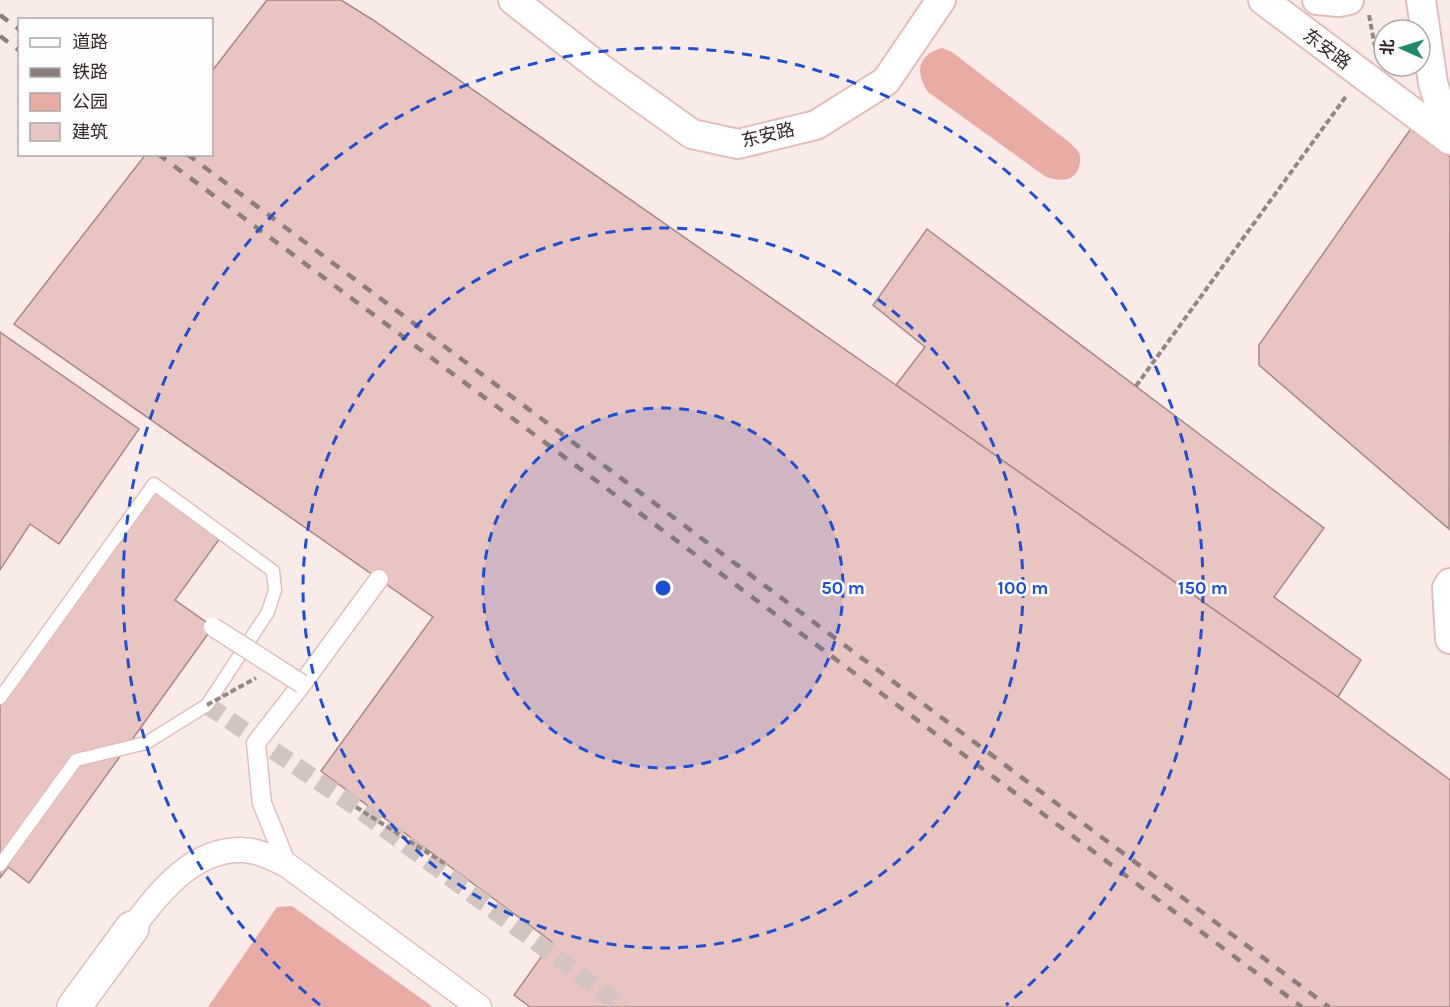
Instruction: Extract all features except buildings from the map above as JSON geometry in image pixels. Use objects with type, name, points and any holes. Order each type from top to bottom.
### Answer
[{"type":"main road","points":[[74,1007],[132,928]]},
{"type":"street","name":"东安路","points":[[513,0],[604,71],[692,134],[738,144],[816,124],[886,81],[941,0]]},
{"type":"street","name":"东安路","points":[[1263,0],[1450,140]]},
{"type":"street","points":[[1317,0],[1358,5]]},
{"type":"street","points":[[1421,0],[1433,83],[1450,140]]},
{"type":"street","points":[[287,865],[262,803],[256,743],[379,579]]},
{"type":"street","points":[[1450,583],[1447,588],[1450,639]]},
{"type":"street","points":[[213,627],[302,684]]},
{"type":"street","points":[[132,928],[159,895],[187,867],[215,853],[244,850],[266,855],[287,865],[479,1007]]},
{"type":"lane","points":[[0,698],[154,484],[273,571],[275,590],[268,612],[207,705],[146,743],[76,759],[0,865]]},
{"type":"path","points":[[1136,386],[1376,53],[1358,5]]},
{"type":"path","points":[[207,705],[276,667]]},
{"type":"path","points":[[356,807],[447,865]]},
{"type":"green space","points":[[942,48],[952,52],[1069,142],[1079,153],[1080,158],[1079,167],[1074,176],[1066,180],[1046,177],[928,92],[921,78],[921,65],[927,55]]},
{"type":"green space","points":[[292,906],[433,1007],[208,1007],[277,907]]},
{"type":"tunnel","points":[[207,705],[356,807],[623,1007]]},
{"type":"railway","points":[[0,15],[18,28]]},
{"type":"railway","points":[[0,36],[18,50]]},
{"type":"railway","points":[[161,156],[1302,1007]]},
{"type":"railway","points":[[190,156],[1329,1007]]}]
